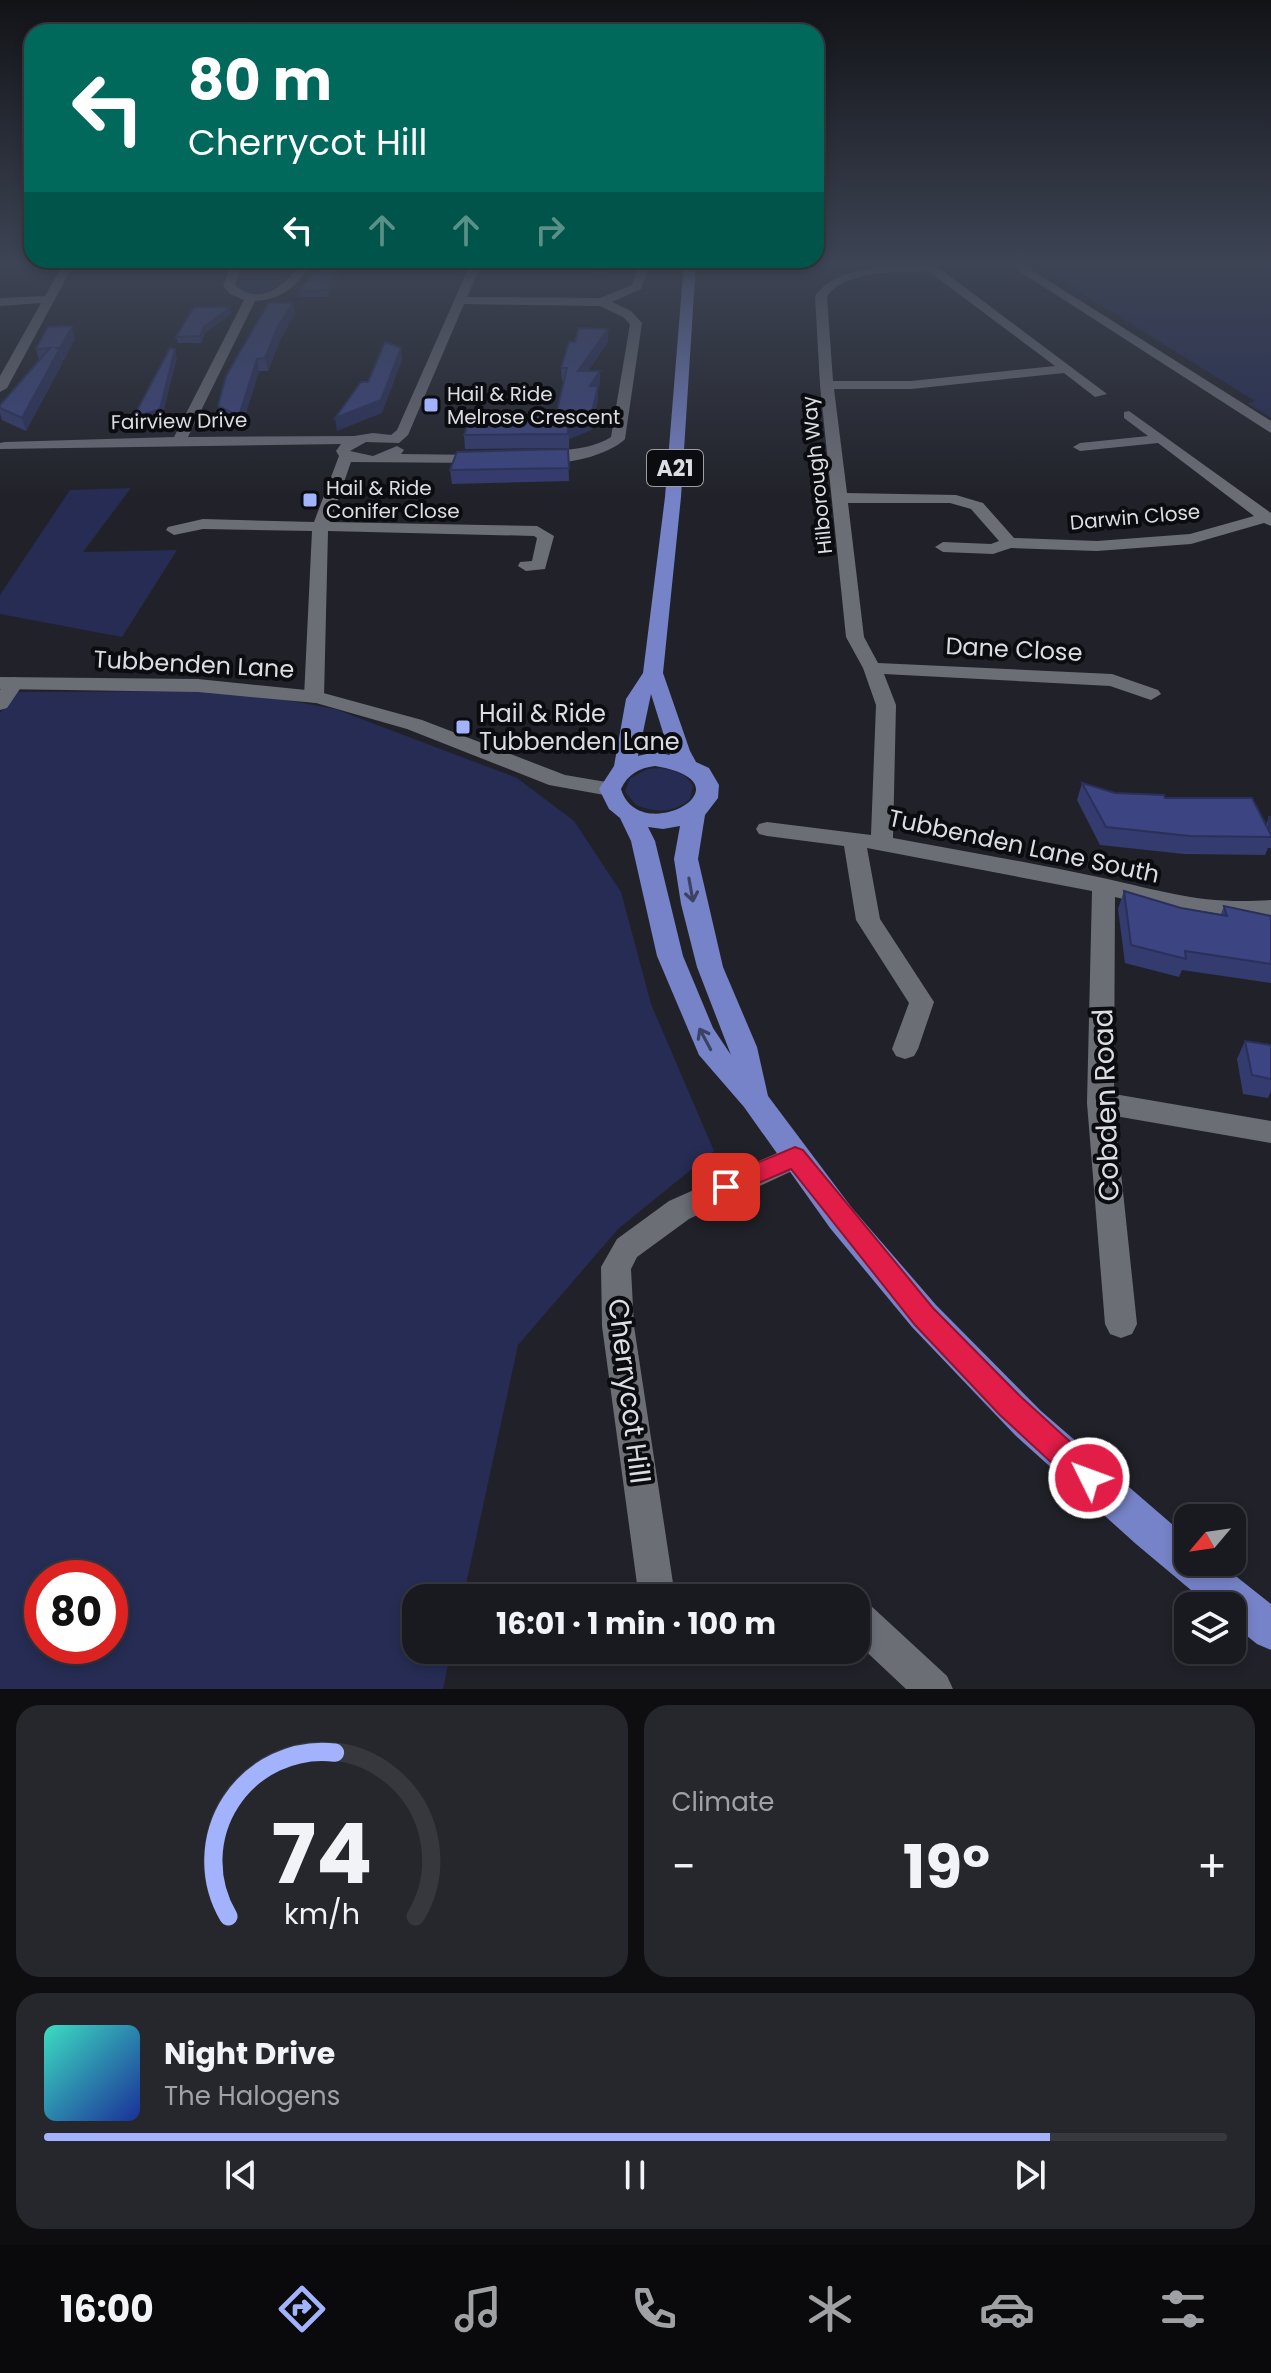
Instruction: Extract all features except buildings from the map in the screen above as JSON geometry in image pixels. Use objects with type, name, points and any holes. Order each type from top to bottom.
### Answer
[{"type":"highway","name":"A21","points":[[625,767],[637,699],[653,673],[673,497],[684,341]]},
{"type":"highway","name":"A21","points":[[653,673],[660,687],[670,735],[686,763]]},
{"type":"highway","points":[[694,813],[663,821],[630,814],[618,806],[610,789],[625,767],[655,759],[686,763],[705,777],[709,796],[694,813],[686,859],[710,967],[743,1047],[754,1099]]},
{"type":"highway","points":[[630,814],[643,841],[661,927],[681,988],[713,1055],[754,1099],[884,1271],[985,1381],[1137,1520],[1271,1630]]},
{"type":"main road","points":[[1134,341],[1271,428]]},
{"type":"main road","name":"Tubbenden Lane","points":[[7,683],[171,684],[314,697],[353,706],[446,736],[570,786],[610,789]]},
{"type":"street","points":[[0,388],[26,341]]},
{"type":"street","points":[[179,441],[229,341]]},
{"type":"street","points":[[394,440],[403,432],[442,341]]},
{"type":"street","points":[[533,457],[584,455],[605,449],[618,439],[633,341]]},
{"type":"street","name":"Hilborough Way","points":[[823,341],[855,637],[872,668],[886,705],[882,843]]},
{"type":"street","points":[[1028,341],[1100,394]]},
{"type":"street","points":[[827,385],[911,385],[1066,369]]},
{"type":"street","points":[[1129,415],[1267,519]]},
{"type":"street","points":[[350,448],[384,437],[394,440],[399,446],[396,453],[385,458]]},
{"type":"street","points":[[1080,447],[1158,439]]},
{"type":"street","name":"Fairview Drive","points":[[2,450],[179,441],[350,448]]},
{"type":"street","points":[[350,448],[369,461],[385,458],[502,458]]},
{"type":"street","points":[[314,697],[320,526],[350,448]]},
{"type":"street","points":[[839,498],[951,498],[977,506],[1009,543]]},
{"type":"street","name":"Darwin Close","points":[[943,547],[993,549],[1009,543],[1097,546],[1191,539],[1267,519]]},
{"type":"street","points":[[174,530],[203,524],[537,531],[546,536],[539,565],[526,566]]},
{"type":"street","name":"Dane Close","points":[[872,668],[1112,680],[1151,694]]},
{"type":"street","points":[[0,704],[7,683]]},
{"type":"street","name":"Tubbenden Lane South","points":[[767,829],[882,843],[1104,886],[1182,906],[1230,911],[1271,908]]},
{"type":"street","points":[[854,839],[868,920],[922,1002],[905,1049]]},
{"type":"street","name":"Cobden Road","points":[[1104,886],[1100,1103],[1121,1324]]},
{"type":"street","points":[[1100,1103],[1271,1132]]},
{"type":"street","name":"Cherrycot Hill","points":[[657,1584],[618,1326],[616,1267],[627,1248],[679,1210],[795,1157]]},
{"type":"street","points":[[870,1630],[934,1689]]},
{"type":"shaded area","points":[[1158,341],[1271,341],[1271,418],[1247,403],[1255,401]]},
{"type":"shaded area","points":[[131,488],[83,552],[177,550],[122,637],[0,614],[0,595],[70,490]]},
{"type":"shaded area","points":[[238,691],[335,709],[517,778],[574,821],[621,892],[651,1004],[714,1151],[618,1229],[518,1345],[466,1584],[402,1584],[402,1664],[448,1664],[443,1689],[0,1689],[0,713],[18,692]]},
{"type":"shaded area","points":[[660,768],[687,778],[693,786],[690,799],[678,807],[664,810],[636,805],[625,792],[630,778],[648,769]]},
{"type":"place","name":"Hail & Ride Melrose Crescent","points":[[431,405]]},
{"type":"place","name":"Hail & Ride Conifer Close","points":[[310,500]]},
{"type":"place","name":"Hail & Ride Tubbenden Lane","points":[[463,727]]},
{"type":"route","points":[[726,1187],[795,1157],[884,1271],[924,1316],[1010,1406],[1089,1478]]}]
